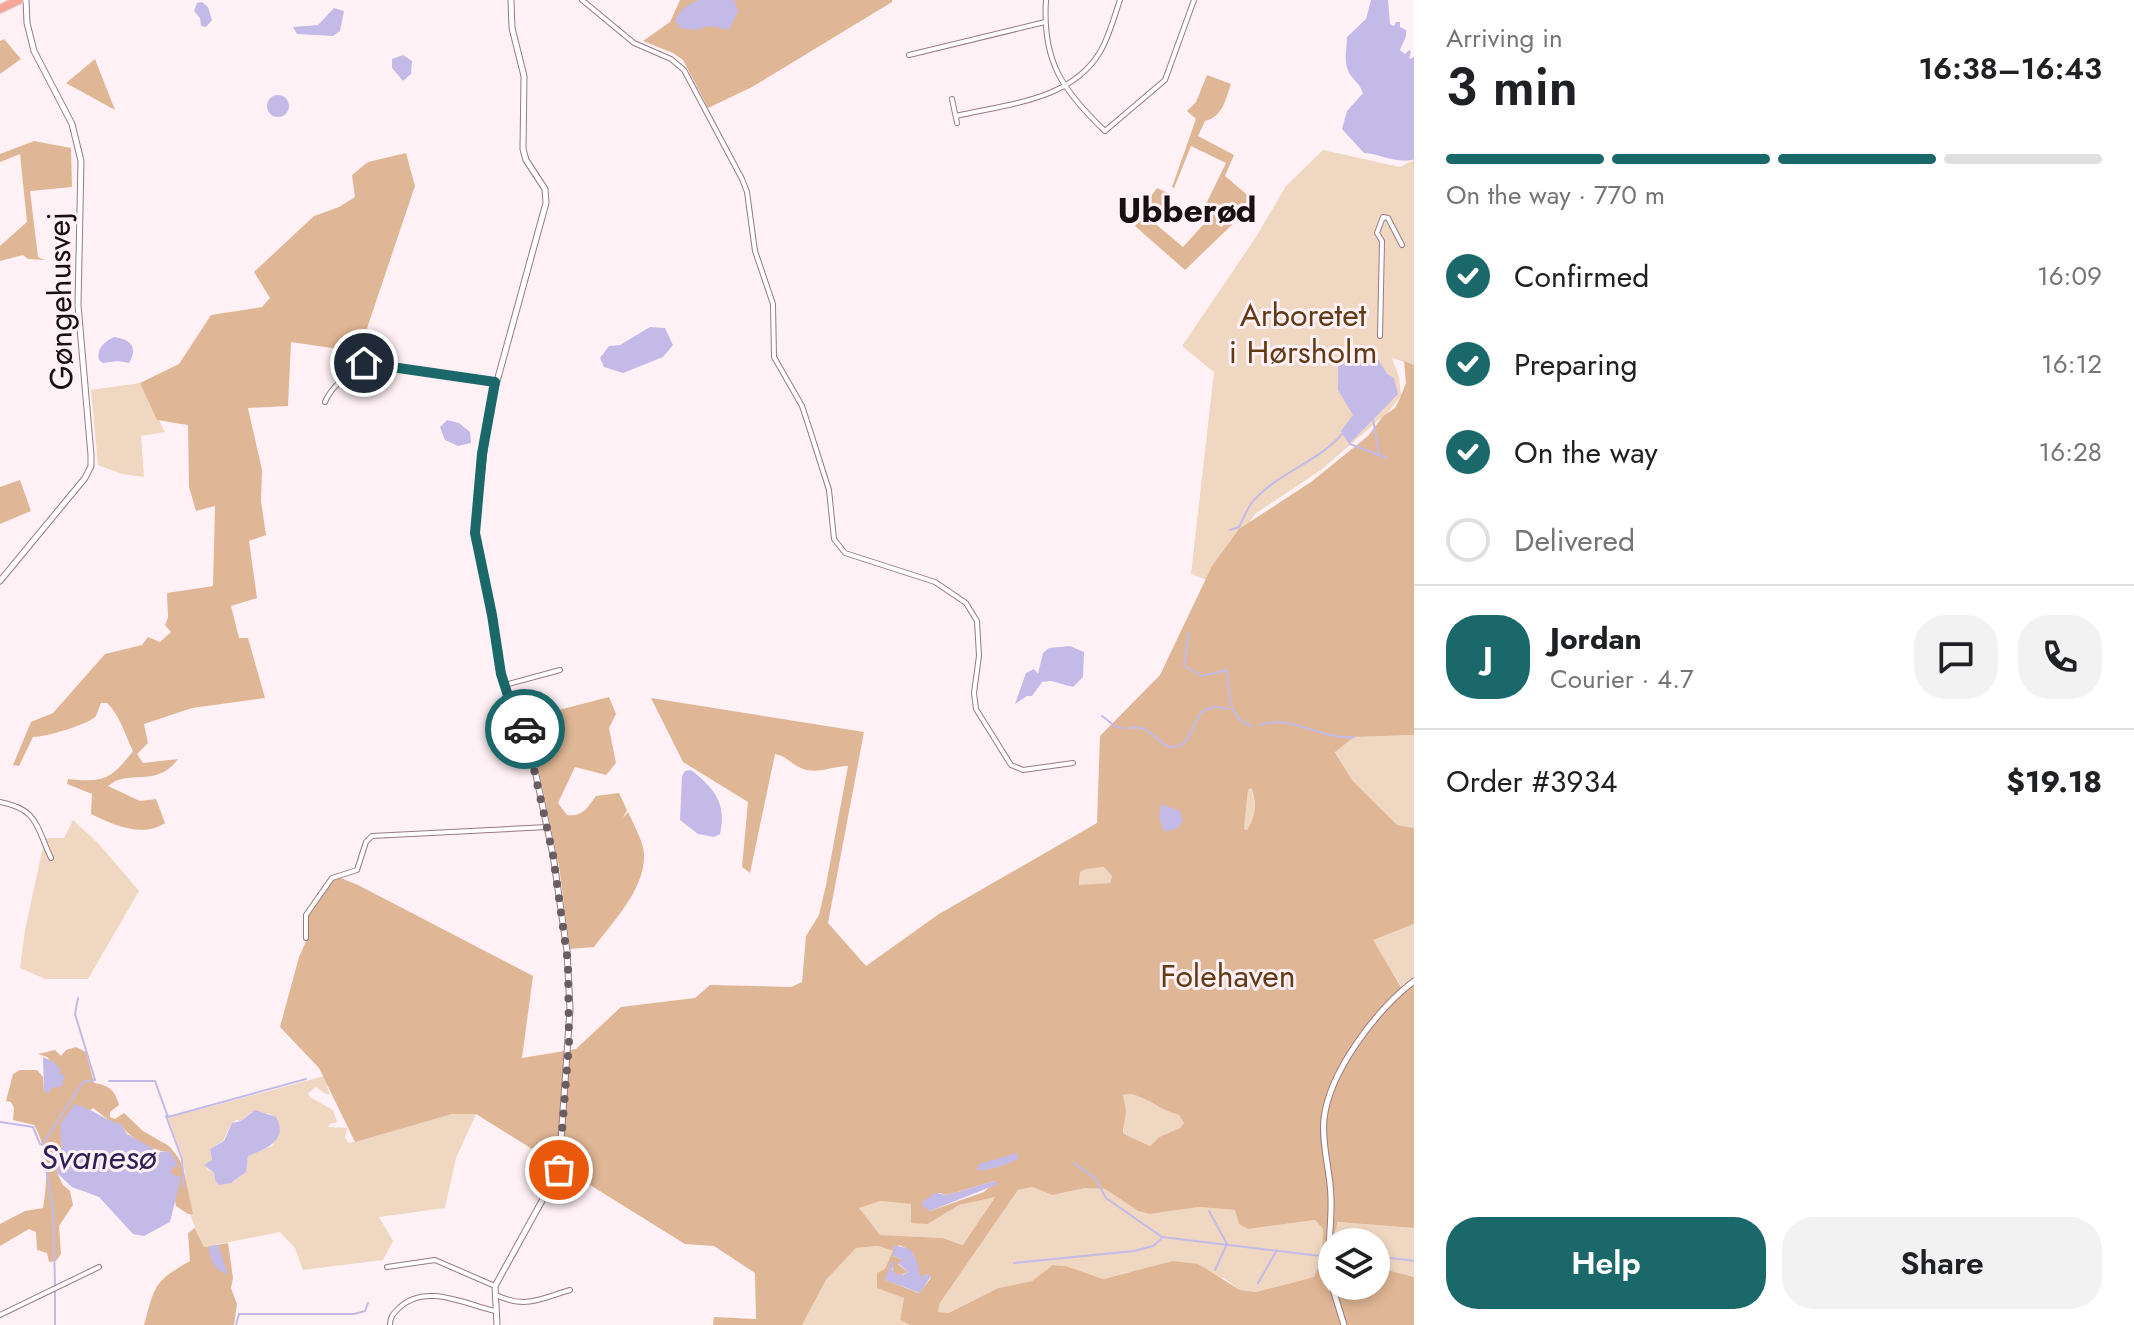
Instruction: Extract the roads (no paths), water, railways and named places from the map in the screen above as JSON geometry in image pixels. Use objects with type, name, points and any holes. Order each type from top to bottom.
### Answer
[{"type":"highway","points":[[0,9],[19,0]]},
{"type":"street","name":"Gøngehusvej","points":[[0,581],[85,478],[91,466],[78,305],[81,161],[72,124],[34,51],[27,23],[26,0]]},
{"type":"street","points":[[497,1325],[495,1286],[554,1180],[560,1160],[570,997],[560,893],[547,827],[529,742],[504,685],[475,533],[482,454],[495,382],[541,229],[546,197],[543,184],[526,160],[523,149],[524,86],[512,28],[511,0]]},
{"type":"street","points":[[582,0],[634,43],[671,59],[684,70],[742,179],[747,192],[755,251],[773,304],[774,357],[802,406],[829,490],[831,527],[838,546],[853,556],[935,582],[966,603],[977,621],[976,709],[1011,765],[1023,770],[1073,763]]},
{"type":"street","points":[[1046,0],[1049,54],[1064,87],[1105,131],[1165,80],[1194,0]]},
{"type":"street","points":[[952,99],[957,120],[1043,96],[1064,87],[1079,78],[1098,56],[1120,0]]},
{"type":"street","points":[[909,55],[1045,22]]},
{"type":"street","points":[[1380,336],[1382,241],[1377,233],[1383,217],[1388,218],[1402,245]]},
{"type":"street","points":[[325,402],[328,394],[345,376],[364,363],[495,382]]},
{"type":"street","points":[[504,685],[560,670]]},
{"type":"street","points":[[0,802],[26,809],[51,858]]},
{"type":"street","points":[[306,938],[306,915],[332,878],[357,870],[366,842],[372,836],[547,827]]},
{"type":"street","points":[[1329,1228],[1331,1188],[1324,1133],[1328,1101],[1345,1061],[1390,1002],[1414,981]]},
{"type":"street","points":[[387,1267],[435,1260],[495,1286]]},
{"type":"street","points":[[0,1315],[99,1267]]},
{"type":"street","points":[[494,1294],[514,1303],[523,1303],[570,1290]]},
{"type":"street","points":[[390,1325],[392,1315],[412,1298],[451,1297],[495,1311]]},
{"type":"street","points":[[1336,1300],[1344,1325]]},
{"type":"water","points":[[699,0],[734,0],[738,11],[729,30],[710,26],[695,30],[680,28],[675,20],[677,16]]},
{"type":"water","points":[[1371,0],[1388,0],[1390,24],[1394,26],[1400,22],[1400,27],[1406,30],[1400,50],[1405,54],[1409,50],[1411,52],[1409,59],[1414,57],[1412,160],[1364,153],[1342,129],[1347,111],[1363,93],[1347,68],[1347,37],[1366,19]]},
{"type":"water","points":[[202,2],[208,7],[212,20],[206,27],[201,26],[200,18],[194,11],[197,3]]},
{"type":"water","points":[[334,8],[344,11],[340,31],[333,36],[297,34],[293,27],[318,25]]},
{"type":"water","points":[[403,55],[412,61],[411,74],[403,81],[392,68],[392,59]]},
{"type":"water","points":[[278,95],[286,98],[289,106],[286,114],[278,117],[270,114],[267,106],[270,98]]},
{"type":"water","points":[[650,327],[665,328],[673,345],[663,357],[623,373],[604,367],[600,358],[609,346],[620,345]]},
{"type":"water","points":[[114,337],[124,340],[133,348],[129,363],[103,363],[99,360],[102,346]]},
{"type":"water","points":[[1362,355],[1379,361],[1387,374],[1394,378],[1398,394],[1349,444],[1341,431],[1353,415],[1338,390],[1338,366],[1345,359]]},
{"type":"water","points":[[447,420],[459,423],[470,432],[471,443],[458,446],[445,440],[440,427]]},
{"type":"water","points":[[1070,646],[1084,652],[1083,677],[1073,687],[1051,681],[1042,682],[1032,696],[1015,704],[1026,673],[1034,669],[1038,674],[1043,653],[1049,648]]},
{"type":"water","points":[[691,770],[712,790],[720,805],[720,834],[714,837],[698,834],[680,820],[682,776],[685,771]]},
{"type":"water","points":[[1161,804],[1180,811],[1183,820],[1180,826],[1164,831],[1159,817]]},
{"type":"water","points":[[43,1057],[54,1062],[65,1076],[62,1086],[51,1088],[49,1093],[44,1092]]},
{"type":"water","name":"Svanesø","points":[[75,1104],[121,1124],[127,1134],[159,1152],[172,1154],[178,1167],[172,1167],[171,1174],[181,1177],[170,1222],[144,1236],[133,1234],[99,1197],[72,1187],[57,1173],[62,1150],[60,1124]]},
{"type":"water","points":[[255,1110],[276,1117],[280,1132],[278,1138],[268,1147],[248,1156],[246,1172],[231,1183],[219,1185],[214,1173],[204,1165],[212,1160],[210,1149],[224,1141],[232,1123],[241,1121]]},
{"type":"water","points":[[1017,1153],[1018,1159],[1002,1166],[977,1169],[979,1164]]},
{"type":"water","points":[[995,1181],[998,1184],[930,1211],[922,1206],[922,1202],[935,1193],[947,1195]]},
{"type":"water","points":[[218,1245],[228,1274],[216,1268],[211,1259],[209,1246]]},
{"type":"water","points":[[894,1245],[910,1249],[917,1261],[920,1277],[926,1274],[931,1276],[920,1293],[885,1280],[891,1262],[894,1262],[892,1270],[896,1274],[908,1272],[898,1263],[902,1259],[893,1256]]},
{"type":"waterway","points":[[1373,419],[1379,454]]},
{"type":"waterway","points":[[1230,530],[1239,527],[1250,505],[1265,490],[1322,452],[1342,434]]},
{"type":"waterway","points":[[1350,444],[1387,458]]},
{"type":"waterway","points":[[1189,632],[1184,666],[1202,676],[1227,670],[1233,710],[1237,717],[1251,726]]},
{"type":"waterway","points":[[1128,728],[1145,729],[1165,745],[1173,747],[1186,741],[1204,711],[1215,707],[1229,709]]},
{"type":"waterway","points":[[1102,716],[1116,727],[1123,728]]},
{"type":"waterway","points":[[1259,725],[1283,723],[1330,735],[1354,737]]},
{"type":"waterway","points":[[43,1143],[83,1082],[95,1080],[75,1014],[78,998]]},
{"type":"waterway","points":[[109,1081],[155,1081],[168,1117],[306,1079]]},
{"type":"waterway","points":[[166,1116],[182,1159],[184,1187]]},
{"type":"waterway","points":[[0,1122],[33,1127],[40,1144],[48,1146],[44,1157],[53,1209],[55,1285]]},
{"type":"waterway","points":[[1074,1163],[1095,1178],[1106,1198],[1162,1237],[1318,1256]]},
{"type":"waterway","points":[[1209,1211],[1227,1244],[1215,1270]]},
{"type":"waterway","points":[[1014,1263],[1134,1251],[1153,1246],[1161,1239]]},
{"type":"waterway","points":[[1258,1283],[1277,1250]]},
{"type":"waterway","points":[[1390,1258],[1414,1261]]},
{"type":"waterway","points":[[55,1291],[55,1325]]},
{"type":"waterway","points":[[236,1325],[239,1314],[354,1314],[365,1311],[368,1303]]},
{"type":"district","name":"Ubberød","points":[[1187,210]]},
{"type":"park label","name":"Arboretet i Hørsholm","points":[[1303,334]]},
{"type":"park label","name":"Folehaven","points":[[1228,976]]}]
